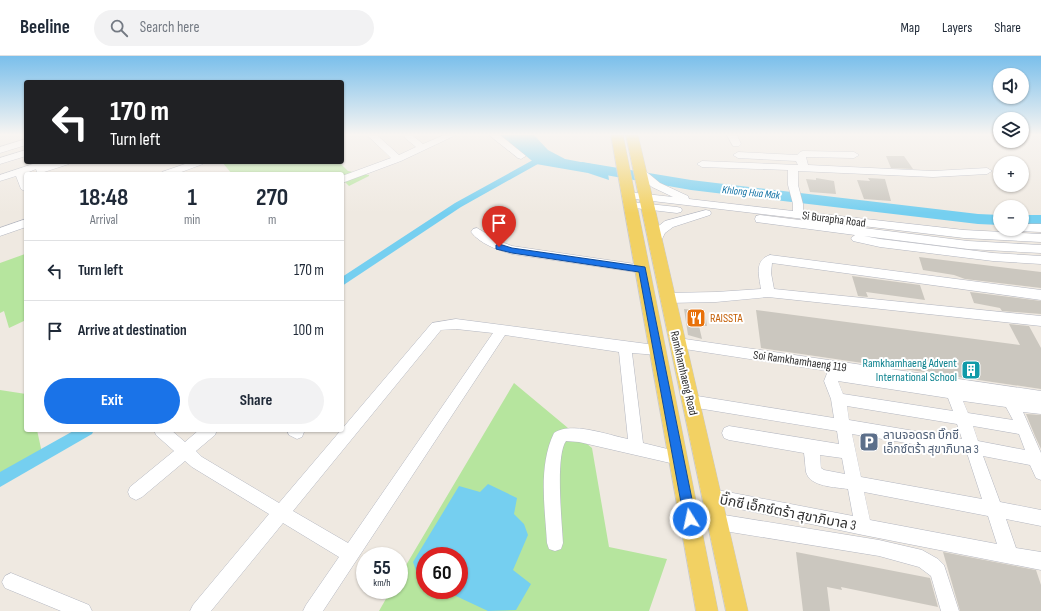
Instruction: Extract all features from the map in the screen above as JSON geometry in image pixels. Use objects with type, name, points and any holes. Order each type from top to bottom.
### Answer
[{"type":"main road","name":"Ramkhamhaeng Road","points":[[621,161],[707,611]]},
{"type":"main road","name":"Ramkhamhaeng Road","points":[[637,161],[737,611]]},
{"type":"street","points":[[344,179],[393,161]]},
{"type":"street","points":[[798,209],[793,185],[799,168],[800,161]]},
{"type":"street","points":[[0,178],[43,164]]},
{"type":"street","points":[[34,172],[60,164]]},
{"type":"street","points":[[172,172],[194,164]]},
{"type":"street","points":[[702,164],[933,174],[987,171]]},
{"type":"street","points":[[639,171],[656,185],[705,209]]},
{"type":"street","points":[[0,183],[24,175]]},
{"type":"street","name":"Si Burapha Road","points":[[628,200],[905,232],[968,245],[1041,249]]},
{"type":"street","points":[[655,242],[660,231],[669,224],[705,209]]},
{"type":"street","name":"Si Burapha Road","points":[[705,209],[798,209],[822,222]]},
{"type":"street","points":[[822,222],[843,213],[862,213],[993,228]]},
{"type":"street","points":[[822,222],[855,238],[880,243],[993,257],[1041,260]]},
{"type":"street","points":[[0,232],[24,225]]},
{"type":"street","points":[[1029,228],[1041,228]]},
{"type":"street","points":[[477,232],[486,240],[499,247],[512,250],[642,269]]},
{"type":"street","name":"Si Burapha Road","points":[[905,232],[1041,238]]},
{"type":"street","points":[[768,293],[765,273],[766,261],[770,259],[1041,295]]},
{"type":"street","points":[[667,298],[716,298],[768,293],[1041,321]]},
{"type":"street","points":[[199,611],[437,326],[447,324],[502,330],[625,348],[658,350]]},
{"type":"street","points":[[312,611],[502,330]]},
{"type":"street","name":"Soi Ramkhamhaeng 119","points":[[678,343],[1041,397]]},
{"type":"street","points":[[625,348],[636,448]]},
{"type":"street","name":"บิ๊กซี เอ็กซ์ตร้า สุขาภิบาล 3","points":[[863,527],[838,399],[831,381],[833,375],[1011,402],[1013,404],[1041,408]]},
{"type":"street","points":[[954,394],[1010,556]]},
{"type":"street","points":[[838,399],[1024,428]]},
{"type":"street","points":[[691,400],[972,447],[1038,466]]},
{"type":"street","points":[[1013,404],[1024,428],[1038,466]]},
{"type":"street","points":[[163,432],[197,462],[350,554]]},
{"type":"street","points":[[136,492],[208,432]]},
{"type":"street","points":[[729,433],[848,452]]},
{"type":"street","points":[[555,543],[553,462],[555,446],[560,437],[564,435],[580,435],[679,458]]},
{"type":"street","points":[[810,447],[814,472],[816,475],[1041,518]]},
{"type":"street","name":"บิ๊กซี เอ็กซ์ตร้า สุขาภิบาล 3","points":[[712,498],[1041,561]]},
{"type":"street","points":[[718,522],[879,548],[922,559],[932,564],[938,571],[950,611]]},
{"type":"street","points":[[11,582],[83,611]]},
{"type":"green space","points":[[224,164],[341,164],[348,171],[369,176],[349,186],[344,183],[344,172],[230,172]]},
{"type":"green space","points":[[24,254],[24,321],[9,328],[4,311],[0,313],[0,263]]},
{"type":"green space","points":[[514,383],[592,448],[609,547],[667,559],[649,611],[379,611],[386,599],[408,599],[408,562],[416,548],[416,599],[468,599],[468,547],[417,547]]},
{"type":"green space","points":[[0,390],[24,394],[24,432],[37,432],[42,453],[0,475]]},
{"type":"water","points":[[532,161],[575,161],[607,167],[609,180],[588,173],[536,164]]},
{"type":"water","points":[[488,484],[517,498],[514,514],[524,524],[528,535],[513,570],[531,584],[516,610],[488,611],[462,599],[468,599],[468,547],[422,547],[459,486],[480,492]]},
{"type":"water","points":[[416,557],[416,570],[413,562]]},
{"type":"building","points":[[888,161],[907,161],[913,169],[891,168]]},
{"type":"building","points":[[816,178],[834,181],[836,194],[810,192],[806,179],[816,180]]},
{"type":"building","points":[[868,178],[885,179],[891,201],[864,199],[857,180],[870,181]]},
{"type":"building","points":[[919,257],[1041,272],[1041,288],[965,279],[954,275],[923,270]]},
{"type":"building","points":[[852,276],[920,285],[925,300],[866,292],[868,297],[858,296]]},
{"type":"building","points":[[970,292],[1041,301],[1041,314],[1002,311],[1000,308],[974,303]]},
{"type":"building","name":"RAISSTA","points":[[684,309],[705,311],[707,326],[699,326],[702,339],[688,335]]},
{"type":"building","name":"Ramkhamhaeng Advent International School","points":[[756,310],[1020,345],[1009,324],[1029,326],[1041,348],[1041,389],[761,348]]},
{"type":"building","points":[[1026,414],[1041,415],[1041,449],[1035,436]]},
{"type":"building","points":[[796,552],[930,578],[938,607],[841,587],[842,590],[827,587],[830,611],[803,611]]},
{"type":"building","points":[[943,552],[1036,570],[1041,585],[1041,611],[960,611]]},
{"type":"waterway","points":[[344,281],[458,205],[537,161]]},
{"type":"waterway","name":"Khlong Hua Mak","points":[[582,167],[691,185],[993,220]]},
{"type":"waterway","name":"Khlong Hua Mak","points":[[1029,220],[1041,221]]},
{"type":"waterway","points":[[0,480],[84,432]]},
{"type":"place","name":"RAISSTA","points":[[696,318]]},
{"type":"place","name":"Ramkhamhaeng Advent International School","points":[[971,370]]},
{"type":"place","name":"ลานจอดรถ บิ๊กซี เอ็กซ์ตร้า สุขาภิบาล 3","points":[[869,442]]},
{"type":"route","points":[[499,247],[642,269],[690,519]]}]
